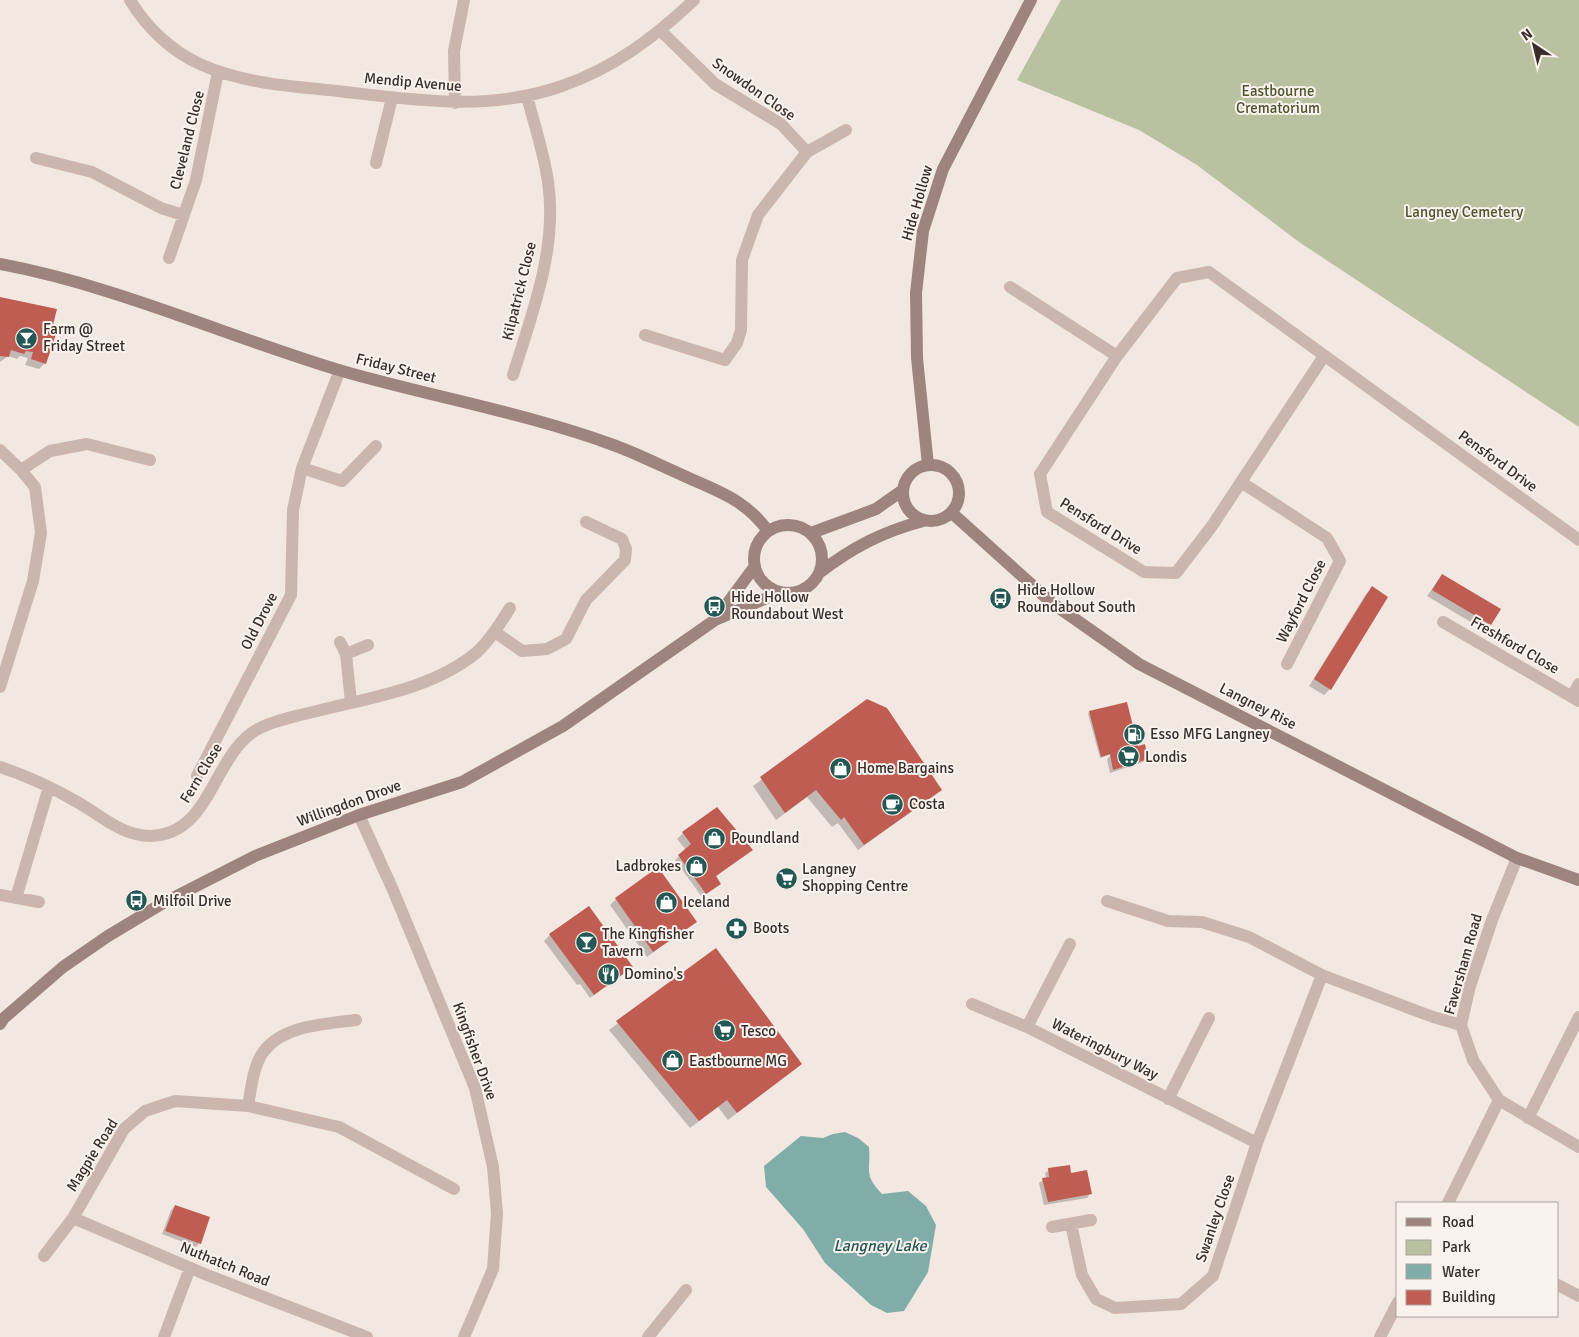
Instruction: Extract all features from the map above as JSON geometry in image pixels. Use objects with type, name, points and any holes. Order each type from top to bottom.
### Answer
[{"type":"main road","name":"Hide Hollow","points":[[928,465],[917,358],[916,293],[923,231],[943,169],[1031,0]]},
{"type":"main road","name":"Friday Street","points":[[0,264],[141,302],[340,370],[511,414],[616,446],[731,497],[756,515],[768,531]]},
{"type":"main road","points":[[811,533],[876,509],[903,490],[911,473],[928,465],[947,470],[958,485],[957,504],[952,513],[938,521],[923,521],[876,536],[846,553],[820,573],[813,583],[804,590],[792,593],[781,592],[764,583],[755,566],[756,547],[768,531],[786,525],[804,528],[818,542],[822,552],[820,573]]},
{"type":"main road","points":[[903,490],[907,509],[923,521]]},
{"type":"main road","name":"Langney Rise","points":[[952,513],[1052,603],[1139,664],[1516,858],[1579,880]]},
{"type":"main road","name":"Willingdon Drove","points":[[715,620],[755,566]]},
{"type":"main road","name":"Willingdon Drove","points":[[2,1019],[63,967],[108,936],[163,903],[255,856],[359,815],[462,782],[563,726],[715,620],[781,592]]},
{"type":"street","name":"Mendip Avenue","points":[[130,0],[147,24],[163,40],[185,56],[218,72],[278,85],[455,103],[498,102],[563,86],[617,60],[661,31],[694,0]]},
{"type":"street","points":[[455,103],[454,51],[464,0]]},
{"type":"street","name":"Snowdon Close","points":[[661,31],[715,84],[780,124],[806,152]]},
{"type":"street","name":"Cleveland Close","points":[[168,258],[196,180],[218,72]]},
{"type":"street","name":"Kilpatrick Close","points":[[513,375],[535,306],[549,243],[548,182],[527,96]]},
{"type":"street","points":[[376,163],[392,98]]},
{"type":"street","points":[[645,335],[725,360],[737,343],[741,330],[742,260],[748,238],[758,215],[806,152],[846,130]]},
{"type":"street","name":"Cleveland Close","points":[[36,158],[92,172],[161,208],[183,215]]},
{"type":"street","name":"Pensford Drive","points":[[1324,356],[1212,526],[1176,573],[1144,572],[1047,512],[1040,474],[1117,356],[1176,278],[1209,272],[1579,540]]},
{"type":"street","points":[[1010,287],[1117,356]]},
{"type":"street","name":"Old Drove","points":[[197,776],[291,595],[293,510],[302,468],[340,370]]},
{"type":"street","points":[[21,470],[50,451],[87,444],[150,460]]},
{"type":"street","points":[[302,468],[342,481],[376,446]]},
{"type":"street","points":[[0,450],[21,470],[35,487],[41,533],[33,581],[0,687]]},
{"type":"street","name":"Wayford Close","points":[[1241,482],[1327,538],[1340,560],[1287,664]]},
{"type":"street","points":[[495,632],[522,651],[546,649],[566,639],[586,600],[626,560],[626,549],[622,539],[586,522]]},
{"type":"street","name":"Fern Close","points":[[0,767],[28,776],[121,830],[148,836],[172,832],[195,815],[240,741],[260,727],[351,702],[385,695],[436,678],[476,653],[495,632],[510,608]]},
{"type":"street","name":"Freshford Close","points":[[1443,622],[1575,699],[1579,684]]},
{"type":"street","points":[[340,642],[346,654],[351,702]]},
{"type":"street","points":[[346,654],[368,644]]},
{"type":"street","points":[[16,898],[49,787]]},
{"type":"street","name":"Kingfisher Drive","points":[[359,815],[393,890],[475,1088],[493,1167],[497,1213],[493,1269],[464,1337]]},
{"type":"street","name":"Faversham Road","points":[[1516,858],[1489,928],[1470,986],[1462,1025],[1473,1060],[1499,1100],[1579,1147]]},
{"type":"street","points":[[0,895],[39,902]]},
{"type":"street","points":[[1107,901],[1168,921],[1202,922],[1249,937],[1322,975],[1432,1017],[1462,1025]]},
{"type":"street","name":"Wateringbury Way","points":[[1027,1027],[1070,944]]},
{"type":"street","name":"Swanley Close","points":[[1071,1224],[1082,1275],[1096,1298],[1115,1308],[1182,1304],[1213,1276],[1257,1143],[1322,975]]},
{"type":"street","name":"Wateringbury Way","points":[[972,1004],[1027,1027],[1257,1143]]},
{"type":"street","points":[[1528,1118],[1579,1017]]},
{"type":"street","name":"Wateringbury Way","points":[[1168,1099],[1209,1018]]},
{"type":"street","points":[[248,1106],[254,1076],[263,1052],[281,1036],[316,1026],[356,1020]]},
{"type":"street","points":[[1448,1202],[1499,1100]]},
{"type":"street","name":"Magpie Road","points":[[44,1256],[73,1218],[124,1129],[145,1111],[174,1101],[248,1106],[339,1126],[454,1189]]},
{"type":"street","name":"Nuthatch Road","points":[[73,1218],[190,1268],[367,1337]]},
{"type":"street","points":[[1052,1227],[1091,1220]]},
{"type":"street","points":[[164,1337],[190,1268]]},
{"type":"street","points":[[1559,1286],[1579,1296]]},
{"type":"street","points":[[648,1337],[686,1290]]},
{"type":"street","points":[[1380,1337],[1396,1306]]},
{"type":"green space","points":[[1061,0],[1579,0],[1579,427],[1299,242],[1197,165],[1139,130],[1017,80]]},
{"type":"water","name":"Langney Lake","points":[[845,1132],[858,1138],[869,1147],[870,1177],[882,1194],[908,1191],[926,1206],[936,1225],[928,1272],[904,1311],[887,1313],[871,1305],[825,1263],[803,1229],[766,1187],[764,1166],[801,1136],[823,1138]]},
{"type":"building","name":"Farm @ Friday Street","points":[[0,297],[57,309],[52,329],[58,328],[46,364],[31,359],[33,352],[26,351],[24,354],[11,350],[9,357],[0,356]]},
{"type":"building","points":[[1442,574],[1501,609],[1491,625],[1432,590]]},
{"type":"building","points":[[1372,586],[1388,597],[1331,690],[1314,679]]},
{"type":"building","name":"Home Bargains","points":[[867,699],[887,708],[942,790],[864,845],[844,817],[841,820],[816,790],[785,813],[760,777]]},
{"type":"building","points":[[1127,702],[1138,746],[1145,744],[1148,759],[1113,770],[1110,754],[1101,757],[1089,711]]},
{"type":"building","name":"Poundland","points":[[717,807],[753,850],[716,876],[721,884],[706,894],[678,855],[691,844],[682,832]]},
{"type":"building","points":[[658,867],[697,922],[653,952],[615,898]]},
{"type":"building","points":[[589,906],[633,967],[594,995],[549,934]]},
{"type":"building","name":"Tesco","points":[[716,948],[802,1064],[737,1113],[727,1100],[699,1121],[616,1021]]},
{"type":"building","points":[[1070,1165],[1071,1173],[1087,1170],[1092,1194],[1048,1202],[1042,1178],[1049,1177],[1048,1168]]},
{"type":"building","points":[[175,1205],[210,1217],[201,1244],[165,1231]]},
{"type":"place","name":"Farm @ Friday Street","points":[[27,338]]},
{"type":"place","name":"Hide Hollow Roundabout South","points":[[1001,599]]},
{"type":"place","name":"Hide Hollow Roundabout West","points":[[715,606]]},
{"type":"place","name":"Esso MFG Langney","points":[[1134,734]]},
{"type":"place","name":"Londis","points":[[1129,757]]},
{"type":"place","name":"Home Bargains","points":[[841,768]]},
{"type":"place","name":"Costa","points":[[893,804]]},
{"type":"place","name":"Poundland","points":[[715,838]]},
{"type":"place","name":"Ladbrokes","points":[[697,866]]},
{"type":"place","name":"Langney Shopping Centre","points":[[786,878]]},
{"type":"place","name":"Milfoil Drive","points":[[137,901]]},
{"type":"place","name":"Iceland","points":[[667,902]]},
{"type":"place","name":"Boots","points":[[737,928]]},
{"type":"place","name":"The Kingfisher Tavern","points":[[586,943]]},
{"type":"place","name":"Domino's","points":[[608,974]]},
{"type":"place","name":"Tesco","points":[[725,1031]]},
{"type":"place","name":"Eastbourne MG","points":[[673,1061]]},
{"type":"park label","name":"Eastbourne Crematorium","points":[[1278,100]]},
{"type":"park label","name":"Langney Cemetery","points":[[1464,212]]}]
